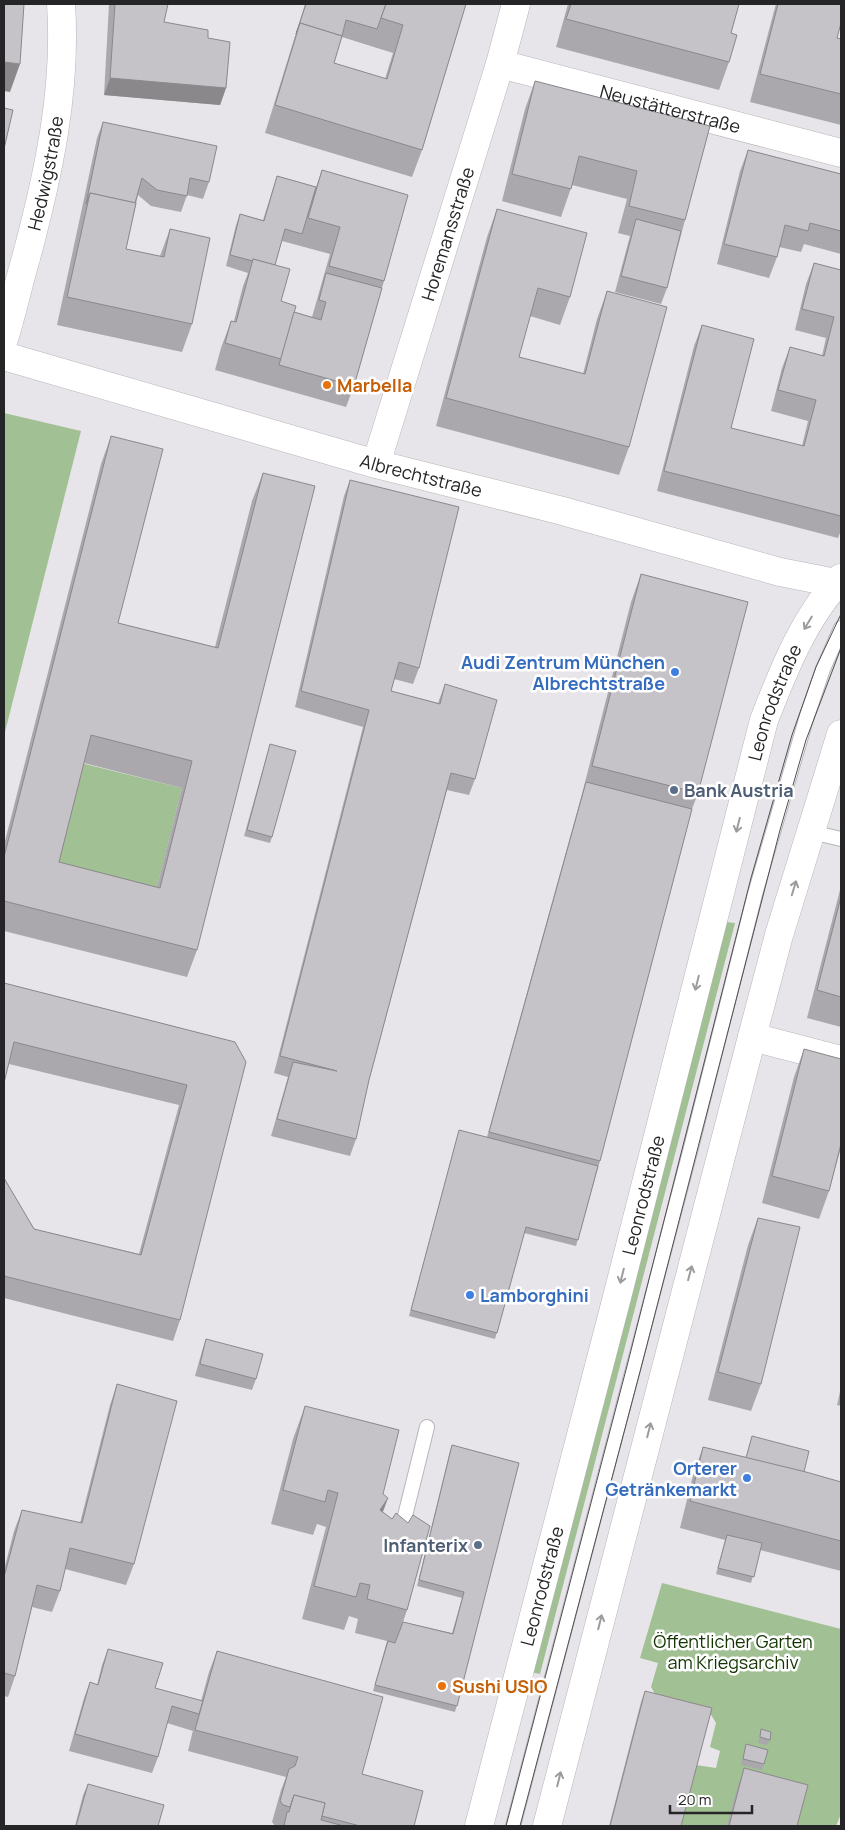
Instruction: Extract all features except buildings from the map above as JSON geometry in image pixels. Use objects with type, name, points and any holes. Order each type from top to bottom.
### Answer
[{"type":"main road","name":"Hedwigstraße","points":[[4,339],[49,164],[58,107],[63,26],[61,4]]},
{"type":"main road","name":"Horemansstraße","points":[[376,464],[500,64],[516,4]]},
{"type":"main road","name":"Neustätterstraße","points":[[500,64],[841,153]]},
{"type":"main road","name":"Albrechtstraße","points":[[4,356],[376,464],[559,510],[780,572],[839,582]]},
{"type":"main road","name":"Leonrodstraße","points":[[479,1826],[764,720],[788,658],[810,620],[839,582]]},
{"type":"main road","points":[[547,1826],[752,1037],[780,935],[841,734]]},
{"type":"main road","points":[[752,1037],[841,1060]]},
{"type":"lane","points":[[513,1826],[691,1148],[755,894],[807,716],[823,669],[841,628]]},
{"type":"lane","points":[[811,832],[841,840]]},
{"type":"lane","points":[[402,1528],[427,1427]]},
{"type":"green space","points":[[4,413],[81,431],[4,736]]},
{"type":"green space","points":[[81,763],[182,788],[150,915],[49,890]]},
{"type":"green space","points":[[726,922],[735,923],[540,1674],[531,1672]]},
{"type":"green space","name":"Öffentlicher Garten am Kriegsarchiv","points":[[662,1583],[841,1629],[841,1814],[836,1826],[679,1826],[696,1765],[716,1768],[720,1751],[710,1747],[716,1723],[707,1708],[655,1694],[651,1687],[658,1663],[640,1658]]},
{"type":"tram line","points":[[506,1826],[627,1366],[751,878],[792,735],[816,667],[841,614]]},
{"type":"tram line","points":[[520,1826],[780,830],[806,740],[841,648]]},
{"type":"place","name":"Marbella","points":[[327,385]]},
{"type":"place","name":"Audi Zentrum München Albrechtstraße","points":[[675,672]]},
{"type":"place","name":"Bank Austria","points":[[674,790]]},
{"type":"place","name":"Lamborghini","points":[[470,1295]]},
{"type":"place","name":"Orterer Getränkemarkt","points":[[747,1478]]},
{"type":"place","name":"Infanterix","points":[[478,1545]]},
{"type":"place","name":"Sushi USIO","points":[[442,1686]]}]
